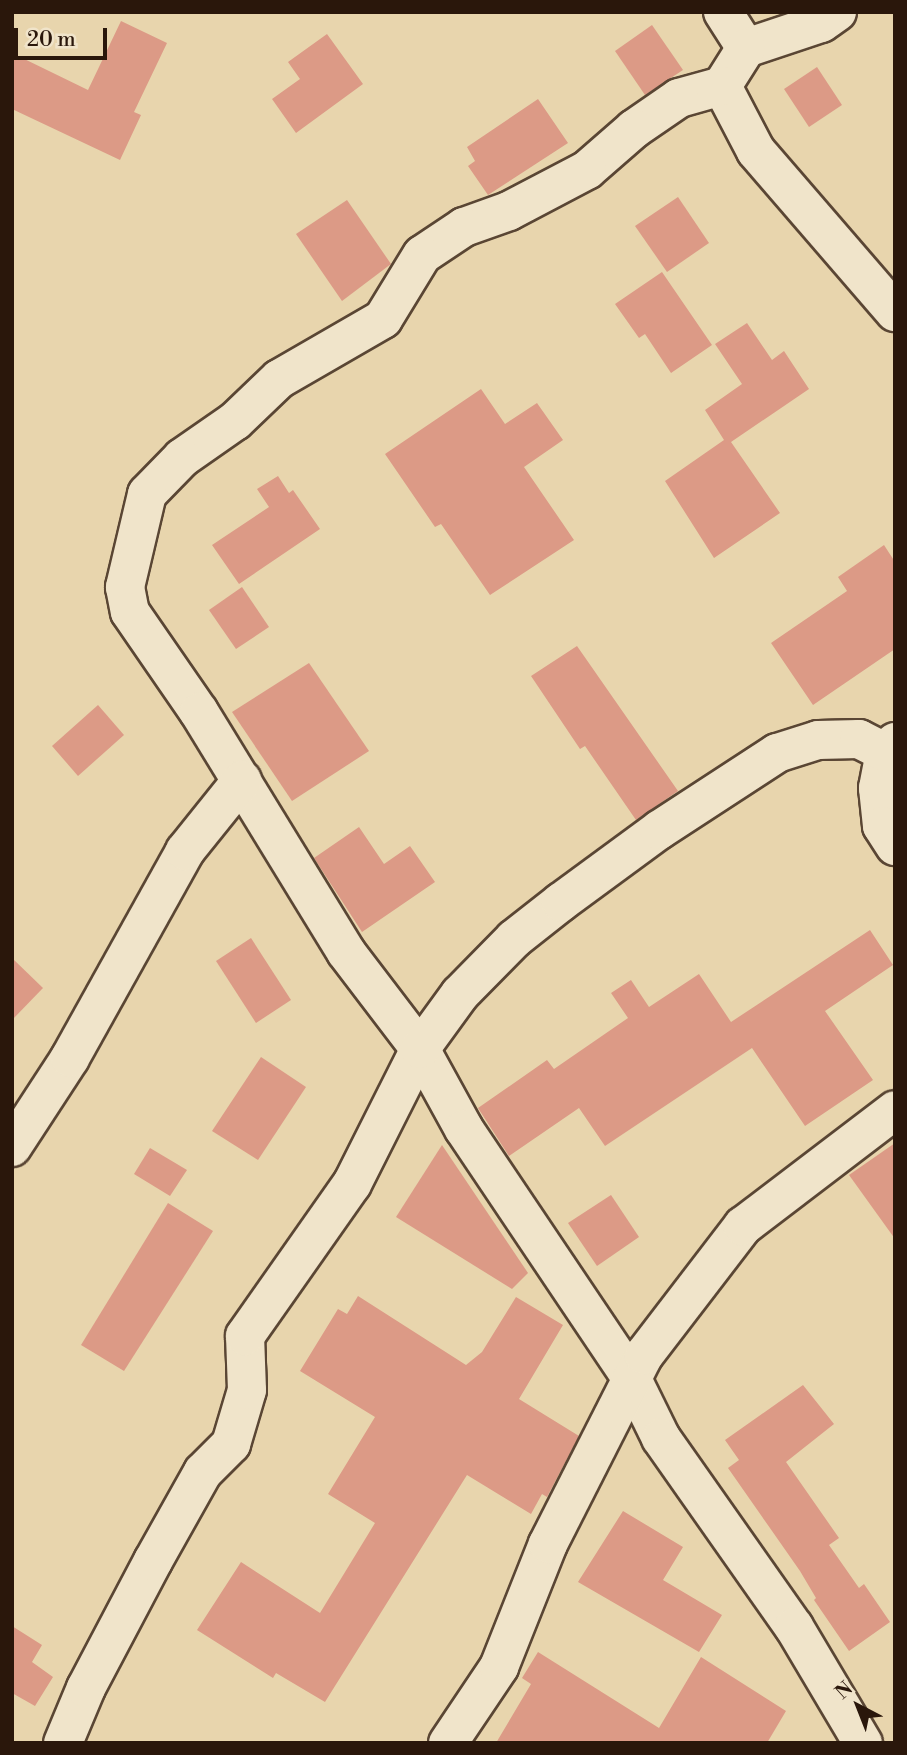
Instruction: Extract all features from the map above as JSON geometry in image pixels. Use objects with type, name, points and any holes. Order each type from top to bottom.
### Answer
[{"type":"street","points":[[723,12],[746,48]]},
{"type":"street","points":[[837,12],[821,23],[746,48],[722,86],[679,98],[634,129],[587,170],[509,211],[464,227],[422,255],[383,319],[279,379],[235,421],[182,458],[147,494],[125,587],[130,612],[242,780],[346,953],[420,1049],[464,1129],[632,1379],[661,1438],[794,1627],[863,1743]]},
{"type":"street","points":[[722,86],[756,151],[895,312]]},
{"type":"street","points":[[63,1743],[86,1688],[203,1472],[231,1444],[247,1390],[244,1336],[352,1184],[420,1049],[460,994],[514,939],[593,878],[727,783],[777,753],[818,740],[859,739],[890,747],[878,788],[882,826],[895,846]]},
{"type":"street","points":[[12,1147],[69,1058],[185,851],[242,780]]},
{"type":"street","points":[[448,1743],[499,1667],[548,1544],[644,1355],[743,1226],[895,1110]]},
{"type":"building","points":[[121,21],[167,43],[134,112],[141,115],[120,160],[12,109],[12,53],[88,90]]},
{"type":"building","points":[[652,25],[683,70],[645,95],[615,51]]},
{"type":"building","points":[[327,34],[363,84],[296,133],[272,99],[300,79],[288,62]]},
{"type":"building","points":[[817,67],[842,105],[809,127],[784,89]]},
{"type":"building","points":[[538,99],[568,143],[488,195],[468,166],[475,161],[467,147]]},
{"type":"building","points":[[678,197],[709,243],[667,272],[635,226]]},
{"type":"building","points":[[347,200],[391,264],[342,301],[296,234]]},
{"type":"building","points":[[662,272],[712,345],[671,373],[645,334],[639,338],[615,304]]},
{"type":"building","points":[[747,323],[772,360],[784,351],[809,389],[731,442],[780,513],[714,558],[665,481],[724,440],[705,410],[742,384],[715,344]]},
{"type":"building","points":[[481,389],[505,424],[537,403],[563,440],[524,467],[574,540],[490,595],[441,524],[435,527],[385,454]]},
{"type":"building","points":[[278,476],[289,493],[293,490],[320,529],[239,584],[212,545],[269,507],[257,489]]},
{"type":"building","points":[[884,545],[895,562],[895,649],[813,705],[771,643],[847,591],[838,577]]},
{"type":"building","points":[[242,587],[269,627],[236,649],[209,610]]},
{"type":"building","points":[[577,646],[678,791],[636,820],[585,746],[580,749],[531,676]]},
{"type":"building","points":[[309,663],[369,751],[292,801],[232,712]]},
{"type":"building","points":[[98,705],[124,735],[78,776],[52,746]]},
{"type":"building","points":[[359,827],[384,864],[410,846],[435,882],[362,932],[314,858]]},
{"type":"building","points":[[870,930],[893,965],[825,1011],[873,1080],[805,1126],[752,1048],[605,1146],[579,1108],[509,1156],[478,1108],[547,1060],[554,1069],[628,1018],[611,993],[631,980],[649,1007],[699,974],[731,1022]]},
{"type":"building","points":[[251,938],[291,1000],[256,1023],[216,961]]},
{"type":"building","points":[[12,958],[43,988],[12,1020]]},
{"type":"building","points":[[261,1057],[306,1087],[258,1160],[212,1131]]},
{"type":"building","points":[[895,1143],[895,1239],[849,1175]]},
{"type":"building","points":[[442,1145],[528,1273],[512,1289],[396,1217]]},
{"type":"building","points":[[150,1148],[187,1170],[170,1196],[134,1174]]},
{"type":"building","points":[[611,1195],[639,1237],[597,1266],[568,1223]]},
{"type":"building","points":[[168,1203],[213,1231],[124,1371],[81,1345]]},
{"type":"building","points":[[358,1296],[466,1365],[482,1352],[516,1297],[563,1325],[519,1399],[579,1436],[547,1497],[542,1494],[531,1514],[467,1475],[325,1702],[276,1673],[273,1678],[197,1630],[241,1562],[320,1613],[375,1523],[328,1494],[375,1417],[300,1371],[338,1309],[347,1314]]},
{"type":"building","points":[[803,1385],[834,1424],[786,1462],[839,1538],[829,1545],[859,1588],[864,1584],[890,1622],[849,1651],[814,1600],[816,1598],[800,1571],[728,1468],[739,1460],[725,1440]]},
{"type":"building","points":[[623,1511],[683,1547],[663,1580],[722,1615],[699,1652],[578,1582]]},
{"type":"building","points":[[12,1626],[42,1645],[32,1662],[53,1677],[35,1706],[12,1693]]},
{"type":"building","points":[[538,1652],[659,1728],[701,1657],[786,1711],[767,1743],[496,1743],[531,1684],[522,1678]]}]
